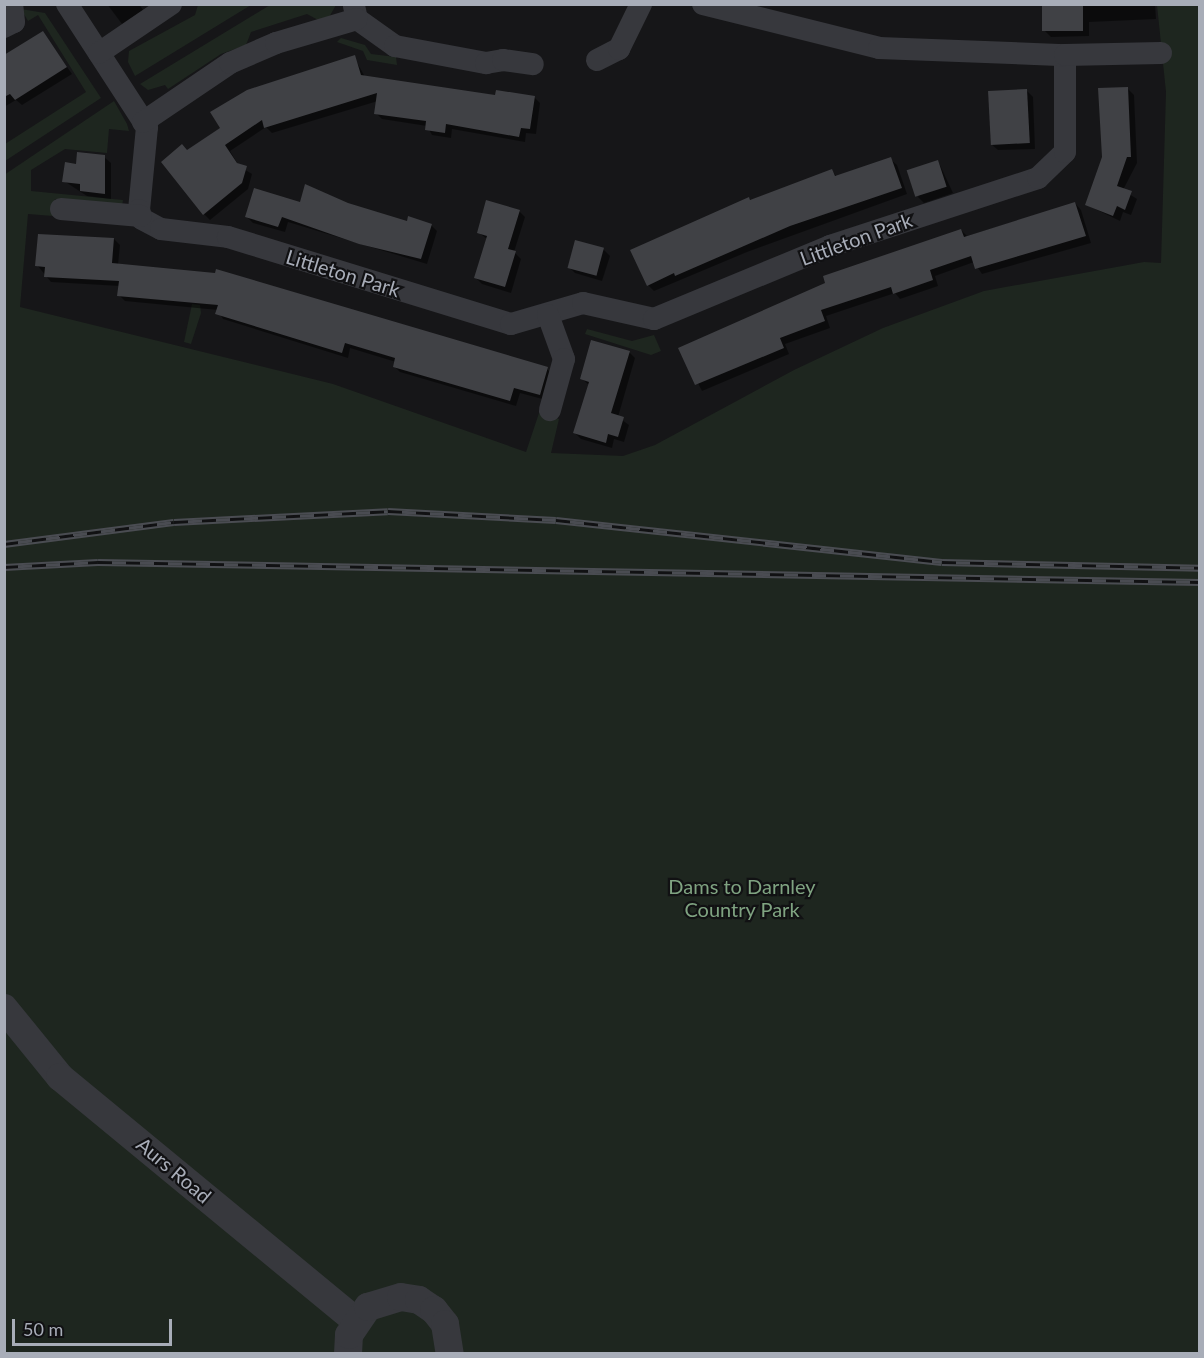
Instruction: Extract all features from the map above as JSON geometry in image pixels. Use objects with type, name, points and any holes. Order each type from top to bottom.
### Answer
[{"type":"street","points":[[4,27],[14,22],[12,4]]},
{"type":"street","points":[[67,4],[147,127],[141,216]]},
{"type":"street","points":[[99,53],[171,4]]},
{"type":"street","points":[[597,60],[619,49],[640,4]]},
{"type":"street","points":[[703,4],[879,48],[1065,55],[1161,53]]},
{"type":"street","points":[[143,122],[230,63],[355,12],[394,46],[486,63],[503,60],[533,64]]},
{"type":"street","name":"Littleton Park","points":[[61,209],[141,216],[161,229],[228,237],[511,324],[548,315],[582,303],[654,319],[831,246],[1038,178],[1065,152],[1065,55]]},
{"type":"street","points":[[548,315],[564,359],[550,410]]},
{"type":"street","name":"Aurs Road","points":[[4,1008],[60,1077],[356,1321]]},
{"type":"street","points":[[348,1353],[349,1335],[356,1321],[368,1307],[384,1299],[401,1297],[419,1300],[434,1310],[445,1324],[450,1353]]},
{"type":"green space","points":[[198,5],[251,5],[135,76],[128,62],[129,51],[195,15]]},
{"type":"green space","points":[[270,5],[336,5],[328,19],[320,21],[307,14],[251,32],[246,45],[221,54],[168,89],[165,85],[148,90],[140,84]]},
{"type":"green space","name":"Dams to Darnley Country Park","points":[[1157,5],[1199,5],[1199,1353],[5,1353],[4,175],[114,101],[127,124],[129,131],[109,129],[107,153],[65,149],[31,170],[31,191],[123,200],[122,206],[55,199],[53,216],[28,214],[20,307],[333,384],[526,452],[539,413],[559,419],[551,453],[623,456],[655,445],[794,370],[883,328],[984,291],[1144,262],[1161,263],[1166,92]]},
{"type":"green space","points":[[21,9],[45,13],[101,98],[5,161],[5,144],[86,92],[38,15],[28,21]]},
{"type":"green space","points":[[341,38],[365,45],[371,54],[396,57],[397,65],[367,60],[363,51],[337,42]]},
{"type":"green space","points":[[192,304],[200,305],[201,313],[191,344],[184,342]]},
{"type":"green space","points":[[587,329],[632,341],[654,335],[661,351],[651,355],[585,334]]},
{"type":"building","points":[[1042,4],[1083,4],[1083,31],[1042,31]]},
{"type":"building","points":[[43,31],[67,67],[15,100],[10,94],[4,97],[4,55]]},
{"type":"building","points":[[355,55],[361,75],[495,95],[496,90],[535,96],[530,129],[521,128],[519,137],[446,124],[445,133],[425,130],[426,121],[374,114],[377,93],[264,128],[262,120],[225,145],[237,163],[247,166],[242,183],[203,215],[161,162],[182,144],[187,150],[220,128],[210,112],[247,90]]},
{"type":"building","points":[[1128,87],[1131,157],[1127,157],[1117,186],[1132,191],[1125,210],[1117,206],[1113,216],[1085,205],[1102,157],[1098,88]]},
{"type":"building","points":[[1027,89],[1030,143],[991,145],[988,91]]},
{"type":"building","points":[[77,152],[105,155],[105,194],[80,191],[80,184],[62,182],[65,162],[76,164]]},
{"type":"building","points":[[891,157],[902,188],[790,226],[647,286],[630,250],[749,197],[750,200],[832,169],[835,176]]},
{"type":"building","points":[[938,160],[947,187],[915,197],[907,170]]},
{"type":"building","points":[[305,184],[348,203],[407,221],[408,216],[432,224],[421,259],[359,244],[282,217],[278,227],[245,217],[254,188],[300,202]]},
{"type":"building","points":[[486,200],[520,210],[508,249],[516,251],[505,287],[474,278],[487,236],[477,233]]},
{"type":"building","points":[[1075,202],[1086,236],[975,269],[971,256],[930,270],[933,280],[893,294],[891,287],[821,310],[825,321],[780,338],[784,348],[695,385],[678,348],[825,283],[823,276],[961,229],[964,237]]},
{"type":"building","points":[[38,234],[114,238],[112,263],[215,273],[216,269],[548,367],[540,395],[514,388],[510,401],[393,367],[395,358],[345,343],[342,353],[215,314],[218,305],[117,296],[119,281],[44,277],[45,267],[35,266]]},
{"type":"building","points":[[575,240],[604,248],[596,276],[567,268]]},
{"type":"building","points":[[591,340],[630,351],[611,413],[624,417],[618,437],[608,434],[606,443],[573,433],[589,382],[580,379]]},
{"type":"railway","points":[[4,544],[174,522],[388,511],[556,520],[942,562],[1200,568]]},
{"type":"railway","points":[[4,567],[98,562],[1200,582]]}]
